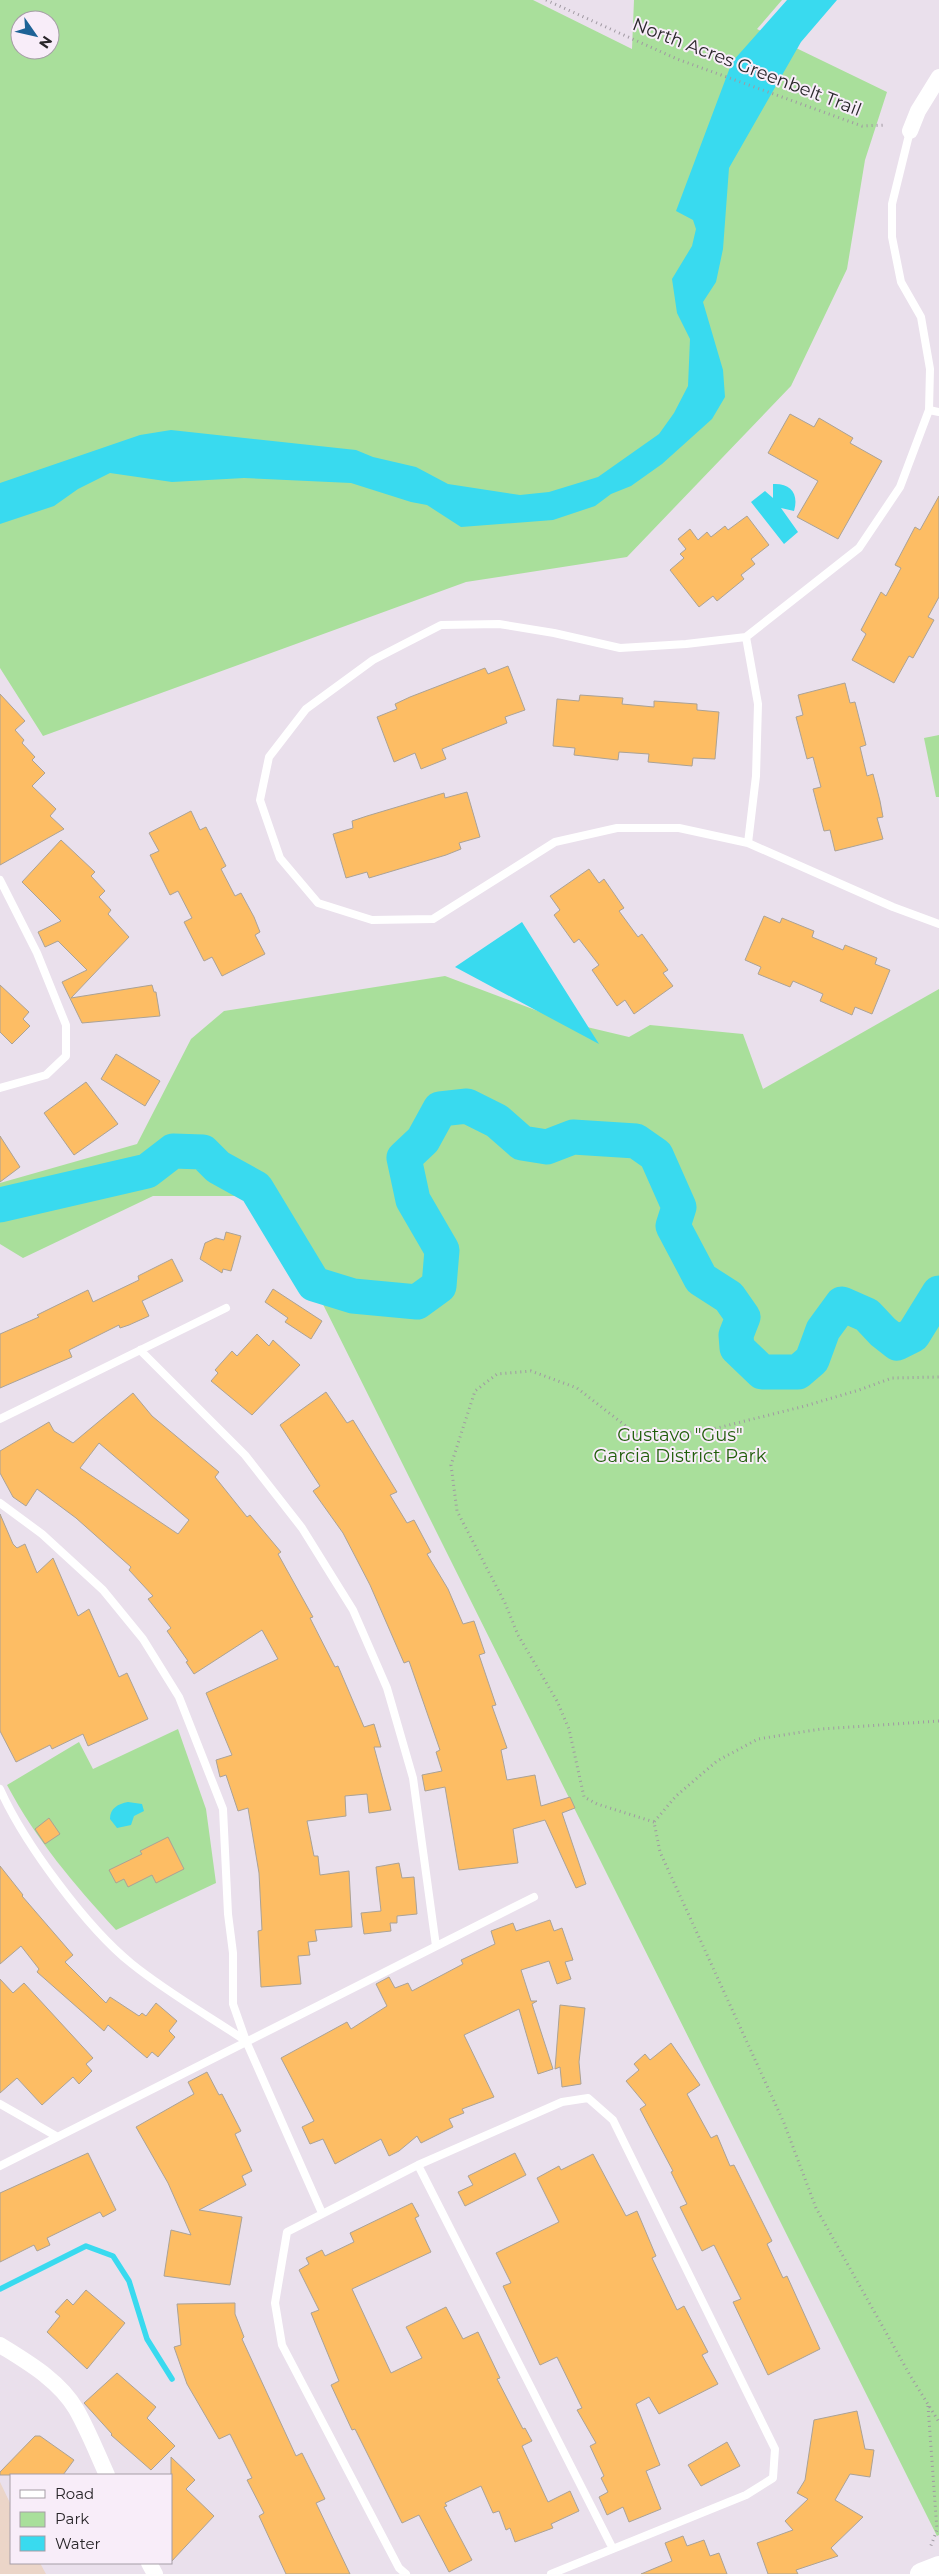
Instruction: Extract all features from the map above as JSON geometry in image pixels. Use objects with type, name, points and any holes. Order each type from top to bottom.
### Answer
[{"type":"main road","points":[[921,2574],[934,2559]]},
{"type":"street","points":[[910,131],[918,111],[939,77]]},
{"type":"street","points":[[0,2345],[34,2366],[62,2390],[75,2408],[107,2474]]},
{"type":"lane","points":[[910,131],[892,204],[892,237],[901,282],[921,317],[930,369],[929,410],[900,487],[859,548],[746,637],[686,644],[620,648],[554,633],[499,624],[441,626],[372,660],[306,709],[269,757],[260,800],[280,858],[318,903],[372,920],[432,918],[555,842],[617,828],[678,828],[748,843],[893,907],[939,924]]},
{"type":"lane","points":[[929,410],[939,412]]},
{"type":"lane","points":[[746,637],[758,704],[756,776],[748,843]]},
{"type":"lane","points":[[0,880],[37,953],[66,1025],[66,1056],[46,1075],[0,1088]]},
{"type":"lane","points":[[0,1419],[226,1308]]},
{"type":"lane","points":[[140,1350],[245,1455],[302,1528],[353,1610],[386,1688],[413,1778],[436,1946]]},
{"type":"lane","points":[[0,1504],[42,1534],[103,1590],[143,1640],[179,1697],[223,1809],[228,1914],[233,1953],[233,2004],[246,2041],[322,2212]]},
{"type":"lane","points":[[0,1789],[10,1812],[38,1855],[91,1923],[132,1964],[246,2041]]},
{"type":"lane","points":[[0,2166],[56,2136],[534,1897]]},
{"type":"lane","points":[[406,2574],[399,2568],[282,2345],[275,2303],[287,2232],[322,2212],[418,2165],[562,2102],[588,2098],[613,2120],[775,2449],[773,2478],[746,2496],[551,2574]]},
{"type":"lane","points":[[0,2104],[56,2136]]},
{"type":"lane","points":[[418,2165],[613,2549]]},
{"type":"path","name":"North Acres Greenbelt Trail","points":[[546,0],[677,59],[862,126],[886,125]]},
{"type":"path","points":[[654,1822],[597,1804],[584,1797],[569,1729],[557,1700],[518,1635],[505,1604],[457,1512],[451,1465],[475,1391],[497,1374],[531,1371],[577,1388],[640,1436],[700,1432],[805,1406],[892,1378],[939,1378]]},
{"type":"path","points":[[654,1822],[676,1796],[717,1761],[758,1739],[821,1729],[939,1721]]},
{"type":"path","points":[[654,1822],[660,1852],[784,2123],[816,2208],[939,2422]]},
{"type":"path","points":[[928,2405],[938,2529],[934,2559]]},
{"type":"shaded area","points":[[0,2482],[10,2503],[10,2564],[41,2564],[46,2574],[0,2574]]},
{"type":"green space","points":[[0,0],[533,0],[632,49],[634,0],[782,0],[757,29],[887,92],[865,160],[847,269],[791,386],[627,557],[466,582],[43,736],[0,668]]},
{"type":"green space","points":[[939,735],[939,797],[936,797],[924,738]]},
{"type":"green space","name":"Gustavo \"Gus\" Garcia District Park","points":[[445,976],[570,1023],[629,1037],[650,1025],[743,1034],[763,1089],[939,989],[939,2535],[937,2536],[269,1196],[153,1196],[23,1258],[0,1244],[0,1183],[137,1144],[191,1039],[224,1011]]},
{"type":"green space","points":[[178,1729],[206,1809],[216,1883],[116,1930],[43,1843],[7,1785],[79,1742],[93,1769]]},
{"type":"water","points":[[787,0],[837,0],[801,42],[729,168],[723,249],[716,282],[703,302],[723,370],[725,397],[712,419],[662,464],[631,486],[611,494],[595,506],[553,520],[461,527],[427,505],[411,502],[351,483],[244,478],[172,482],[110,473],[78,489],[54,506],[0,524],[0,483],[140,435],[171,430],[356,450],[373,457],[416,467],[448,484],[520,495],[549,492],[598,477],[659,434],[674,413],[688,386],[690,339],[677,313],[672,279],[692,246],[696,229],[693,220],[676,211],[732,62]]},
{"type":"water","points":[[773,484],[785,485],[792,491],[795,499],[794,511],[781,508],[798,532],[784,544],[751,502],[765,491],[773,498]]},
{"type":"water","points":[[522,922],[599,1044],[455,967]]},
{"type":"water","points":[[128,1802],[142,1804],[144,1811],[134,1816],[131,1825],[117,1828],[110,1819],[111,1812],[118,1805]]},
{"type":"building","points":[[790,414],[814,427],[819,418],[853,438],[850,443],[882,461],[838,539],[797,517],[818,481],[768,453]]},
{"type":"building","points":[[939,496],[939,597],[928,617],[934,620],[913,658],[909,656],[894,683],[852,660],[866,634],[861,630],[881,592],[886,596],[901,568],[895,565],[915,527],[920,530]]},
{"type":"building","points":[[747,516],[769,545],[751,559],[755,564],[741,575],[744,579],[717,601],[713,596],[699,607],[670,570],[684,558],[680,554],[686,549],[678,539],[690,529],[698,540],[707,532],[711,537],[725,526],[728,530]]},
{"type":"building","points":[[508,666],[525,710],[505,717],[507,723],[442,749],[446,759],[421,769],[415,753],[394,762],[377,717],[397,709],[395,704],[410,697],[485,668],[488,674]]},
{"type":"building","points":[[845,683],[850,703],[855,702],[866,745],[860,747],[867,776],[873,774],[880,801],[883,817],[877,818],[883,839],[835,851],[830,830],[824,831],[813,789],[821,787],[813,757],[807,759],[796,717],[803,715],[798,695]]},
{"type":"building","points":[[0,694],[25,721],[15,730],[24,740],[22,743],[35,757],[32,760],[45,773],[32,786],[56,809],[50,816],[64,829],[0,865]]},
{"type":"building","points":[[580,695],[623,698],[622,704],[654,707],[654,701],[697,704],[697,710],[719,712],[715,759],[693,758],[692,766],[648,762],[649,754],[619,752],[618,760],[574,755],[575,748],[553,746],[557,699],[579,701]]},
{"type":"building","points":[[467,792],[480,837],[459,843],[461,849],[446,855],[369,878],[367,872],[346,878],[333,834],[353,828],[352,821],[367,816],[444,793],[445,798]]},
{"type":"building","points":[[191,811],[200,830],[206,827],[226,866],[221,869],[235,896],[241,893],[254,917],[260,932],[255,935],[265,954],[222,976],[212,957],[204,961],[184,922],[192,918],[178,891],[170,895],[150,855],[159,851],[149,833]]},
{"type":"building","points":[[61,840],[95,872],[91,876],[105,891],[99,897],[111,910],[108,914],[129,937],[71,998],[152,985],[154,992],[156,992],[160,1016],[82,1023],[62,982],[87,970],[58,941],[45,947],[38,932],[61,921],[22,882]]},
{"type":"building","points":[[589,869],[599,883],[604,879],[624,908],[619,911],[638,937],[642,934],[668,970],[663,973],[673,986],[634,1014],[625,1000],[617,1006],[592,970],[599,965],[579,939],[574,943],[554,915],[560,910],[550,896]]},
{"type":"building","points":[[764,916],[780,923],[782,918],[814,931],[812,937],[843,950],[845,945],[877,958],[875,964],[890,970],[872,1014],[855,1007],[852,1015],[820,1001],[823,994],[793,981],[790,987],[758,974],[761,967],[745,960]]},
{"type":"building","points":[[0,985],[29,1012],[23,1019],[30,1026],[12,1044],[0,1032]]},
{"type":"building","points":[[116,1054],[160,1081],[145,1106],[101,1079]]},
{"type":"building","points":[[86,1082],[118,1124],[74,1155],[44,1113]]},
{"type":"building","points":[[0,1136],[20,1167],[0,1182]]},
{"type":"building","points":[[226,1232],[241,1236],[231,1271],[223,1269],[222,1273],[200,1259],[205,1243],[216,1238],[224,1240]]},
{"type":"building","points":[[172,1259],[183,1281],[142,1301],[149,1316],[120,1328],[119,1325],[69,1350],[72,1357],[0,1388],[0,1334],[39,1317],[37,1315],[88,1290],[93,1302],[139,1280],[138,1276]]},
{"type":"building","points":[[273,1289],[322,1321],[311,1339],[285,1322],[288,1318],[265,1302]]},
{"type":"building","points":[[257,1334],[269,1346],[273,1340],[300,1365],[252,1415],[211,1381],[218,1373],[215,1370],[232,1351],[237,1356]]},
{"type":"building","points":[[326,1392],[347,1423],[353,1420],[397,1492],[390,1495],[407,1523],[414,1520],[431,1552],[427,1554],[448,1589],[463,1624],[474,1621],[485,1653],[479,1655],[496,1705],[492,1706],[507,1748],[501,1750],[507,1780],[535,1775],[541,1806],[570,1797],[575,1808],[562,1813],[586,1884],[576,1888],[545,1820],[513,1829],[518,1863],[459,1870],[445,1787],[425,1791],[422,1775],[442,1771],[436,1752],[440,1750],[409,1661],[404,1663],[370,1585],[343,1533],[313,1491],[320,1486],[280,1425]]},
{"type":"building","points":[[133,1393],[152,1416],[219,1472],[215,1477],[247,1517],[250,1515],[281,1552],[278,1554],[313,1617],[310,1618],[335,1667],[338,1666],[364,1727],[374,1724],[381,1747],[374,1747],[391,1810],[369,1813],[367,1794],[345,1796],[346,1816],[307,1821],[314,1856],[318,1856],[320,1875],[349,1871],[352,1927],[315,1930],[317,1941],[308,1942],[310,1955],[298,1956],[301,1984],[261,1987],[258,1931],[262,1930],[259,1873],[248,1808],[238,1811],[226,1775],[220,1777],[216,1760],[232,1755],[206,1693],[278,1659],[262,1630],[194,1674],[186,1662],[188,1661],[167,1631],[171,1628],[148,1599],[153,1596],[129,1570],[131,1567],[76,1518],[37,1489],[26,1506],[13,1497],[0,1473],[0,1451],[49,1422],[54,1431],[73,1443]],"holes":[[[99,1443],[189,1520],[178,1534],[80,1468]]]},
{"type":"building","points":[[0,1514],[13,1544],[17,1548],[25,1544],[37,1573],[53,1558],[78,1616],[89,1609],[119,1677],[127,1673],[148,1719],[88,1746],[83,1734],[52,1749],[50,1745],[16,1762],[0,1731]]},
{"type":"building","points":[[49,1818],[60,1834],[45,1844],[35,1829]]},
{"type":"building","points":[[168,1837],[184,1869],[156,1883],[152,1875],[128,1887],[124,1879],[116,1883],[109,1870],[142,1854],[140,1851]]},
{"type":"building","points":[[399,1863],[402,1878],[414,1877],[417,1914],[397,1916],[397,1923],[390,1923],[391,1931],[364,1934],[361,1913],[381,1911],[376,1867]]},
{"type":"building","points":[[0,1866],[22,1896],[73,1955],[65,1962],[106,2003],[110,1997],[139,2016],[142,2013],[146,2016],[156,2003],[177,2021],[169,2031],[175,2037],[158,2057],[152,2052],[147,2058],[108,2025],[104,2031],[37,1972],[39,1969],[21,1946],[0,1964]]},
{"type":"building","points":[[550,1920],[554,1931],[562,1928],[573,1960],[565,1962],[571,1979],[557,1984],[549,1961],[521,1970],[531,2001],[537,2001],[532,2004],[553,2069],[538,2074],[519,2009],[464,2035],[494,2097],[462,2109],[464,2113],[449,2119],[453,2127],[421,2143],[417,2136],[399,2151],[389,2156],[381,2139],[335,2164],[323,2139],[310,2144],[302,2127],[314,2121],[281,2058],[347,2022],[351,2029],[387,2006],[376,1984],[389,1977],[395,1988],[408,1983],[412,1991],[463,1964],[461,1960],[495,1944],[491,1931],[513,1923],[516,1931]]},
{"type":"building","points":[[0,1979],[13,1993],[24,1983],[93,2058],[86,2064],[92,2071],[79,2084],[73,2077],[42,2105],[17,2078],[0,2093]]},
{"type":"building","points":[[560,2005],[585,2008],[579,2062],[581,2084],[562,2087],[560,2067],[555,2069]]},
{"type":"building","points":[[671,2043],[700,2085],[687,2094],[711,2138],[717,2135],[730,2166],[734,2165],[772,2241],[767,2244],[783,2278],[787,2276],[820,2349],[768,2375],[733,2302],[741,2299],[714,2245],[702,2251],[680,2207],[687,2204],[671,2172],[673,2171],[640,2109],[646,2105],[626,2081],[639,2070],[634,2064],[645,2054],[650,2060]]},
{"type":"building","points":[[207,2072],[219,2095],[222,2094],[241,2131],[235,2134],[252,2171],[242,2176],[246,2185],[199,2210],[242,2217],[230,2285],[164,2276],[171,2230],[191,2235],[168,2183],[136,2127],[194,2094],[188,2082]]},
{"type":"building","points":[[88,2153],[116,2210],[103,2217],[100,2212],[47,2238],[50,2245],[37,2251],[34,2245],[0,2262],[0,2193]]},
{"type":"building","points":[[515,2153],[526,2175],[465,2206],[458,2192],[473,2185],[468,2176]]},
{"type":"building","points":[[593,2154],[626,2216],[637,2211],[656,2256],[652,2258],[677,2310],[684,2306],[708,2352],[702,2355],[718,2384],[659,2414],[649,2397],[636,2404],[660,2465],[646,2471],[661,2509],[629,2522],[623,2507],[607,2515],[599,2497],[608,2492],[601,2478],[604,2476],[590,2446],[596,2443],[577,2410],[582,2408],[557,2357],[540,2365],[503,2286],[511,2283],[496,2253],[559,2222],[537,2178],[559,2166],[561,2170]]},
{"type":"building","points":[[412,2203],[419,2216],[415,2218],[431,2252],[352,2289],[391,2373],[422,2358],[406,2327],[446,2307],[463,2339],[478,2332],[500,2378],[497,2379],[523,2429],[525,2428],[532,2441],[522,2446],[548,2502],[570,2491],[579,2511],[551,2524],[553,2528],[515,2542],[510,2528],[506,2530],[499,2511],[493,2513],[481,2486],[445,2503],[447,2506],[444,2507],[472,2560],[449,2572],[419,2515],[402,2523],[355,2429],[352,2430],[331,2385],[339,2381],[311,2313],[319,2310],[299,2270],[309,2264],[306,2258],[322,2250],[325,2256],[354,2242],[350,2233]]},
{"type":"building","points":[[86,2290],[125,2323],[87,2369],[47,2332],[60,2316],[55,2312],[67,2299],[73,2305]]},
{"type":"building","points":[[235,2303],[235,2314],[244,2337],[242,2339],[296,2456],[302,2453],[325,2499],[316,2503],[350,2574],[286,2574],[259,2516],[264,2513],[247,2480],[252,2478],[230,2434],[219,2439],[187,2384],[174,2347],[181,2345],[177,2304]]},
{"type":"building","points":[[117,2373],[156,2407],[147,2418],[175,2446],[151,2470],[111,2435],[84,2403]]},
{"type":"building","points":[[857,2411],[865,2449],[874,2450],[870,2477],[850,2474],[835,2500],[863,2517],[831,2548],[838,2556],[796,2570],[798,2574],[768,2574],[757,2543],[793,2530],[785,2521],[808,2499],[797,2493],[805,2480],[814,2420]]},
{"type":"building","points":[[35,2436],[40,2436],[74,2460],[64,2474],[0,2475],[0,2472]]},
{"type":"building","points":[[727,2442],[740,2466],[701,2486],[688,2465]]},
{"type":"building","points":[[171,2457],[195,2480],[186,2489],[214,2516],[172,2561],[172,2474]]},
{"type":"building","points":[[683,2536],[687,2546],[704,2540],[710,2556],[719,2553],[727,2574],[641,2574],[672,2561],[665,2543]]},
{"type":"waterway","points":[[0,1205],[147,1171],[173,1151],[203,1152],[218,1167],[256,1188],[314,1284],[353,1296],[417,1302],[439,1286],[442,1250],[413,1200],[404,1158],[423,1140],[440,1109],[467,1106],[497,1121],[522,1143],[547,1147],[573,1137],[636,1141],[656,1155],[679,1207],[673,1226],[701,1279],[729,1297],[743,1317],[736,1335],[737,1348],[762,1372],[798,1372],[812,1360],[823,1330],[842,1304],[867,1315],[883,1332],[897,1343],[913,1335],[939,1293]]},
{"type":"waterway","points":[[0,2289],[86,2246],[113,2256],[129,2281],[147,2339],[172,2379]]}]
